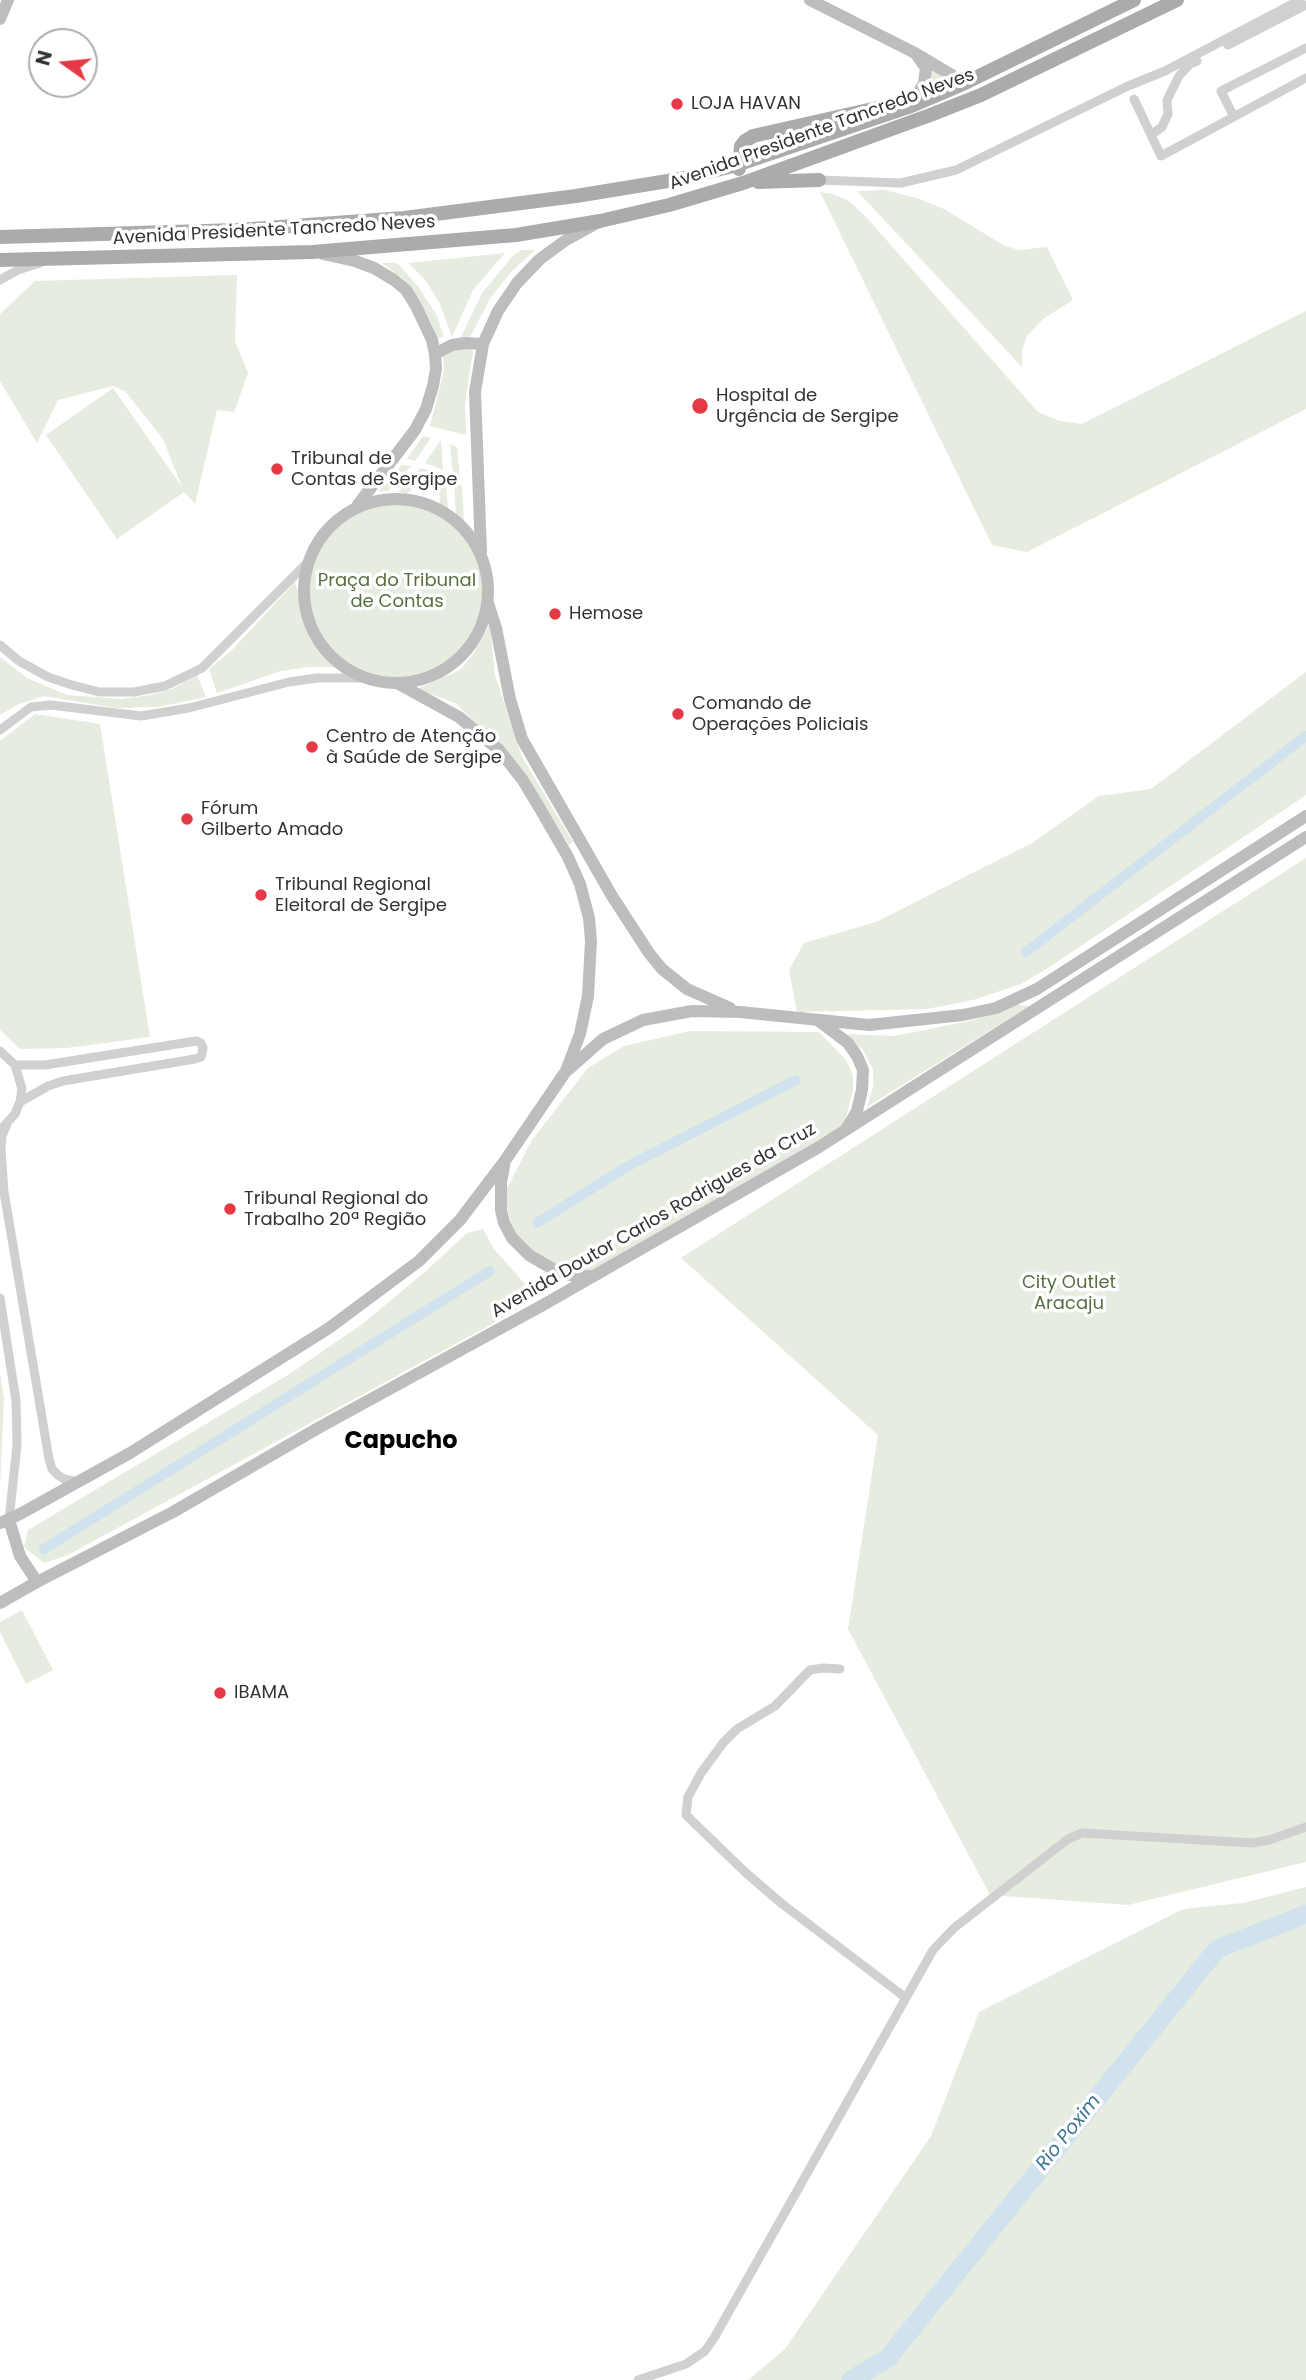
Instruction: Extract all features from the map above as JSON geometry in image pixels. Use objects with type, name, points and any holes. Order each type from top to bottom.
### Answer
[{"type":"main road","points":[[0,19],[8,0]]},
{"type":"main road","points":[[810,0],[913,52],[965,83]]},
{"type":"main road","name":"Avenida Presidente Tancredo Neves","points":[[0,237],[238,230],[404,218],[589,194],[680,179],[738,164],[911,106],[965,83],[1134,0]]},
{"type":"main road","name":"Avenida Presidente Tancredo Neves","points":[[0,260],[312,252],[516,235],[600,221],[669,205],[745,182],[981,95],[1177,0]]},
{"type":"main road","points":[[819,180],[745,182],[738,164],[741,146],[753,136],[884,106],[911,106],[924,83],[926,68],[913,52]]},
{"type":"main road","points":[[481,555],[470,536],[452,517],[434,506],[413,499],[382,499],[356,508],[324,533],[309,561],[304,594],[314,633],[335,659],[365,678],[397,683],[421,680],[439,673],[468,649],[478,634],[487,602],[488,580],[481,555],[475,392],[483,344],[498,311],[517,284],[540,260],[566,240],[600,221]]},
{"type":"main road","points":[[312,252],[355,261],[394,280],[406,290],[416,306],[432,340],[435,354],[436,369],[426,409],[415,429],[356,508]]},
{"type":"main road","points":[[435,354],[452,345],[483,344]]},
{"type":"main road","points":[[487,602],[496,628],[510,699],[522,739],[634,930],[662,969],[687,989],[740,1012]]},
{"type":"main road","points":[[37,1582],[20,1556],[4,1522],[130,1453],[329,1328],[419,1261],[460,1220],[504,1162],[566,1071],[580,1034],[588,996],[591,941],[589,918],[580,884],[522,779],[499,750],[459,718],[397,683]]},
{"type":"main road","points":[[566,1071],[603,1039],[643,1020],[692,1011],[740,1012],[869,1025],[963,1015],[996,1008],[1037,989],[1306,816]]},
{"type":"main road","name":"Avenida Doutor Carlos Rodrigues da Cruz","points":[[0,1603],[173,1512],[320,1426],[595,1275],[845,1131],[1043,1002],[1306,837]]},
{"type":"main road","points":[[568,858],[583,846]]},
{"type":"main road","points":[[818,1020],[848,1043],[858,1056],[863,1070],[857,1111],[845,1131]]},
{"type":"main road","points":[[504,1162],[500,1183],[501,1210],[512,1238],[529,1255],[558,1272],[578,1277],[595,1275]]},
{"type":"street","points":[[819,180],[901,183],[956,170],[1128,86],[1165,71],[1300,0]]},
{"type":"street","points":[[1151,135],[1162,127],[1168,114],[1167,100],[1179,76],[1190,64],[1306,5]]},
{"type":"street","points":[[1233,116],[1221,91],[1306,48]]},
{"type":"street","points":[[1134,99],[1161,156],[1306,78]]},
{"type":"street","points":[[0,280],[26,267],[52,260]]},
{"type":"street","points":[[0,645],[48,677],[99,692],[134,692],[165,686],[202,668],[309,561]]},
{"type":"street","points":[[0,730],[31,708],[51,705],[141,716],[189,708],[289,682],[317,678],[365,678]]},
{"type":"street","points":[[15,1065],[45,1065],[195,1041],[201,1043],[203,1048],[201,1056],[195,1059],[63,1081],[20,1102]]},
{"type":"street","points":[[0,1051],[15,1065],[22,1089],[15,1114],[4,1126],[2,1136],[4,1192],[49,1459],[52,1469],[58,1475],[78,1482]]},
{"type":"street","points":[[0,1298],[16,1401],[17,1445],[4,1522]]},
{"type":"street","points":[[840,1669],[810,1670],[775,1706],[737,1729],[701,1773],[688,1797],[686,1815],[781,1903],[906,1998]]},
{"type":"street","points":[[638,2380],[687,2364],[705,2351],[714,2338],[933,1950],[946,1935],[1076,1835],[1089,1832],[1252,1843],[1306,1827]]},
{"type":"green space","points":[[929,67],[954,80],[926,95]]},
{"type":"green space","points":[[885,190],[917,198],[944,209],[1005,246],[1019,250],[1047,247],[1073,300],[1043,319],[1027,336],[1022,350],[1022,367],[857,191]]},
{"type":"green space","points":[[820,192],[849,201],[867,218],[1038,412],[1060,421],[1082,424],[1306,311],[1306,409],[1027,552],[992,545]]},
{"type":"green space","points":[[521,250],[535,250],[512,271],[491,297],[470,337],[461,337],[482,293]]},
{"type":"green space","points":[[505,253],[473,290],[452,337],[440,304],[426,281],[408,263]]},
{"type":"green space","points":[[382,263],[397,263],[417,285],[436,314],[444,337],[436,338],[419,298],[403,279]]},
{"type":"green space","points":[[237,275],[235,341],[248,373],[234,412],[217,410],[195,504],[184,492],[117,539],[46,435],[113,388],[182,487],[163,439],[125,391],[113,386],[58,400],[37,443],[0,381],[0,314],[35,281]]},
{"type":"green space","points":[[469,347],[473,351],[465,403],[466,435],[430,426],[444,371],[443,354],[449,349]]},
{"type":"green space","points":[[423,436],[431,438],[415,461],[407,459]]},
{"type":"green space","points":[[441,440],[443,470],[425,463]]},
{"type":"green space","points":[[450,444],[457,447],[460,479],[453,475]]},
{"type":"green space","points":[[402,465],[411,466],[388,491],[378,492]]},
{"type":"green space","points":[[421,468],[429,471],[407,494],[398,492]]},
{"type":"green space","points":[[438,475],[445,477],[448,508],[440,505]]},
{"type":"green space","points":[[454,481],[462,486],[464,523],[456,516]]},
{"type":"green space","name":"Praça do Tribunal de Contas","points":[[397,499],[432,506],[462,526],[482,556],[489,591],[482,626],[462,656],[432,676],[397,683],[362,676],[332,656],[312,626],[305,591],[312,556],[332,526],[362,506]]},
{"type":"green space","points":[[295,582],[311,641],[339,667],[281,671],[217,693],[209,669],[231,651]]},
{"type":"green space","points":[[490,624],[495,675],[522,757],[573,842],[569,845],[535,790],[500,745],[455,703],[417,689],[460,670],[472,656]]},
{"type":"green space","points":[[0,657],[27,678],[67,695],[121,699],[151,695],[172,689],[197,675],[206,697],[158,707],[116,708],[44,696],[19,704],[0,715]]},
{"type":"green space","points":[[1306,672],[1306,795],[1048,968],[1021,984],[973,1000],[927,1009],[797,1012],[789,970],[804,943],[876,922],[1032,843],[1099,796],[1151,789]]},
{"type":"green space","points":[[35,714],[100,724],[150,1037],[67,1048],[20,1049],[0,1030],[0,741]]},
{"type":"green space","name":"City Outlet Aracaju","points":[[1306,858],[1306,1862],[1128,1905],[990,1895],[848,1629],[878,1435],[681,1258]]},
{"type":"green space","points":[[1017,1005],[1029,1006],[867,1107],[873,1087],[873,1069],[863,1050],[846,1034],[892,1036],[974,1020]]},
{"type":"green space","points":[[690,1031],[819,1032],[846,1060],[853,1075],[853,1090],[844,1125],[591,1275],[547,1268],[516,1246],[504,1194],[532,1140],[588,1068],[624,1046]]},
{"type":"green space","points":[[483,1229],[494,1249],[526,1285],[527,1303],[68,1555],[44,1563],[24,1547],[28,1530],[288,1375],[361,1325],[467,1233]]},
{"type":"green space","points":[[0,1373],[4,1398],[0,1488]]},
{"type":"green space","points":[[22,1610],[53,1670],[26,1684],[0,1632],[0,1622]]},
{"type":"green space","points":[[1306,1887],[1306,2380],[748,2380],[785,2349],[931,2136],[979,2012],[1183,1909],[1243,1903]]},
{"type":"waterway","points":[[1026,952],[1306,736]]},
{"type":"waterway","points":[[537,1223],[628,1166],[796,1080]]},
{"type":"waterway","points":[[44,1549],[490,1271]]},
{"type":"waterway","name":"Rio Poxim","points":[[851,2380],[888,2358],[1217,1949],[1306,1914]]},
{"type":"place","name":"LOJA HAVAN","points":[[677,104]]},
{"type":"place","name":"Hospital de Urgência de Sergipe","points":[[700,406]]},
{"type":"place","name":"Tribunal de Contas de Sergipe","points":[[277,469]]},
{"type":"place","name":"Hemose","points":[[555,614]]},
{"type":"place","name":"Comando de Operações Policiais","points":[[678,714]]},
{"type":"place","name":"Centro de Atenção à Saúde de Sergipe","points":[[312,747]]},
{"type":"place","name":"Fórum Gilberto Amado","points":[[187,819]]},
{"type":"place","name":"Tribunal Regional Eleitoral de Sergipe","points":[[261,895]]},
{"type":"place","name":"Tribunal Regional do Trabalho 20ª Região","points":[[230,1209]]},
{"type":"place","name":"IBAMA","points":[[220,1693]]},
{"type":"district","name":"Capucho","points":[[401,1442]]}]
